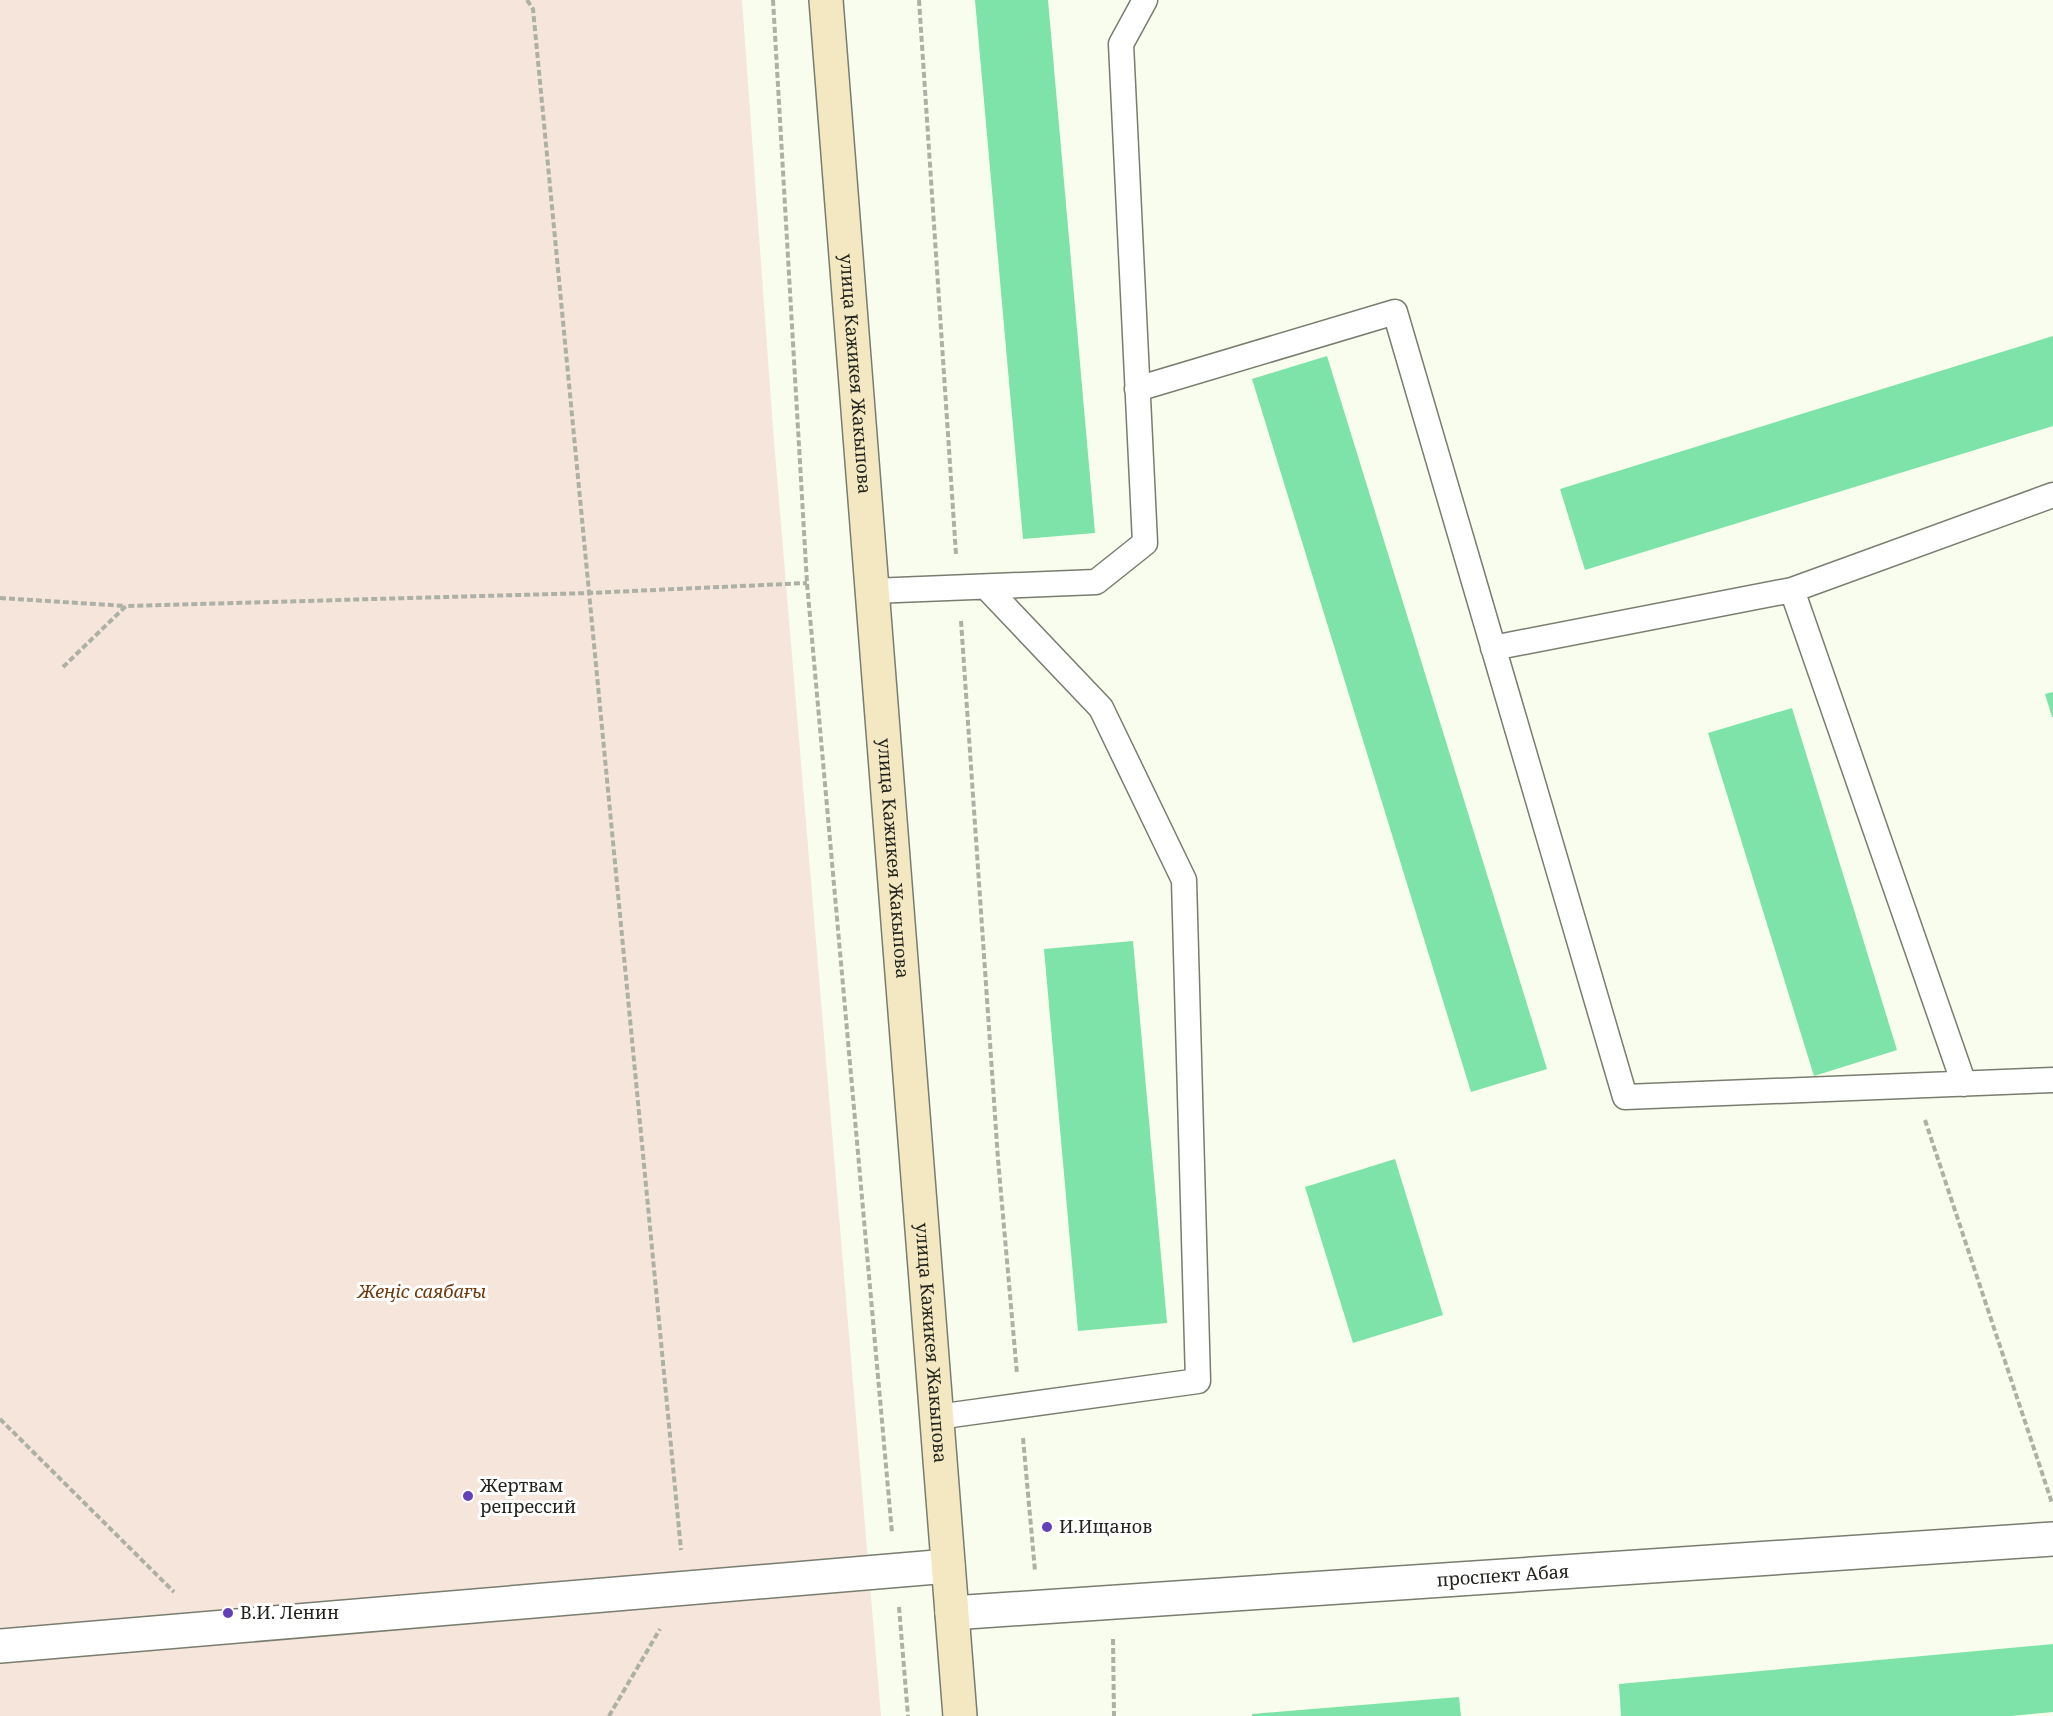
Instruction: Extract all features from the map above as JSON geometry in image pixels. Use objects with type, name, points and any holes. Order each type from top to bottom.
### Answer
[{"type":"main road","name":"улица Кажикея Жакыпова","points":[[826,0],[960,1716]]},
{"type":"street","name":"проспект Абая","points":[[952,1613],[2053,1539]]},
{"type":"street","points":[[0,1646],[948,1566]]},
{"type":"lane","points":[[872,591],[1096,582],[1145,543],[1121,45],[1145,0]]},
{"type":"lane","points":[[1137,389],[1395,312],[1625,1097],[2053,1080]]},
{"type":"lane","points":[[1493,648],[1792,590],[2053,495]]},
{"type":"lane","points":[[937,1417],[1198,1381],[1184,880],[1101,708],[986,587]]},
{"type":"lane","points":[[1792,590],[1964,1084]]},
{"type":"path","points":[[527,0],[533,9],[685,1588],[609,1716]]},
{"type":"path","points":[[773,0],[807,583],[908,1716]]},
{"type":"path","points":[[919,0],[998,1159],[1038,1608]]},
{"type":"path","points":[[0,598],[126,606],[589,593],[807,583]]},
{"type":"path","points":[[63,667],[126,606]]},
{"type":"path","points":[[1914,1086],[2053,1506]]},
{"type":"path","points":[[0,1419],[93,1514],[211,1628]]},
{"type":"path","points":[[1113,1603],[1114,1716]]},
{"type":"green space","name":"Жеңіс саябағы","points":[[0,0],[742,0],[773,429],[881,1716],[0,1716]]},
{"type":"building","points":[[975,0],[1048,0],[1095,533],[1023,539]]},
{"type":"building","points":[[2053,336],[2053,426],[1585,570],[1560,489]]},
{"type":"building","points":[[1327,356],[1547,1069],[1471,1092],[1252,379]]},
{"type":"building","points":[[2053,692],[2053,717],[2052,717],[2045,694]]},
{"type":"building","points":[[1792,708],[1897,1050],[1814,1076],[1708,733]]},
{"type":"building","points":[[1133,941],[1167,1323],[1078,1331],[1044,949]]},
{"type":"building","points":[[1395,1159],[1443,1315],[1353,1343],[1305,1187]]},
{"type":"building","points":[[2053,1644],[2053,1712],[2011,1716],[1621,1716],[1619,1684]]},
{"type":"building","points":[[1459,1697],[1461,1716],[1252,1716],[1252,1714]]},
{"type":"place","name":"Жертвам репрессий","points":[[468,1496]]},
{"type":"place","name":"И.Ищанов","points":[[1047,1527]]},
{"type":"place","name":"В.И. Ленин","points":[[228,1613]]}]
